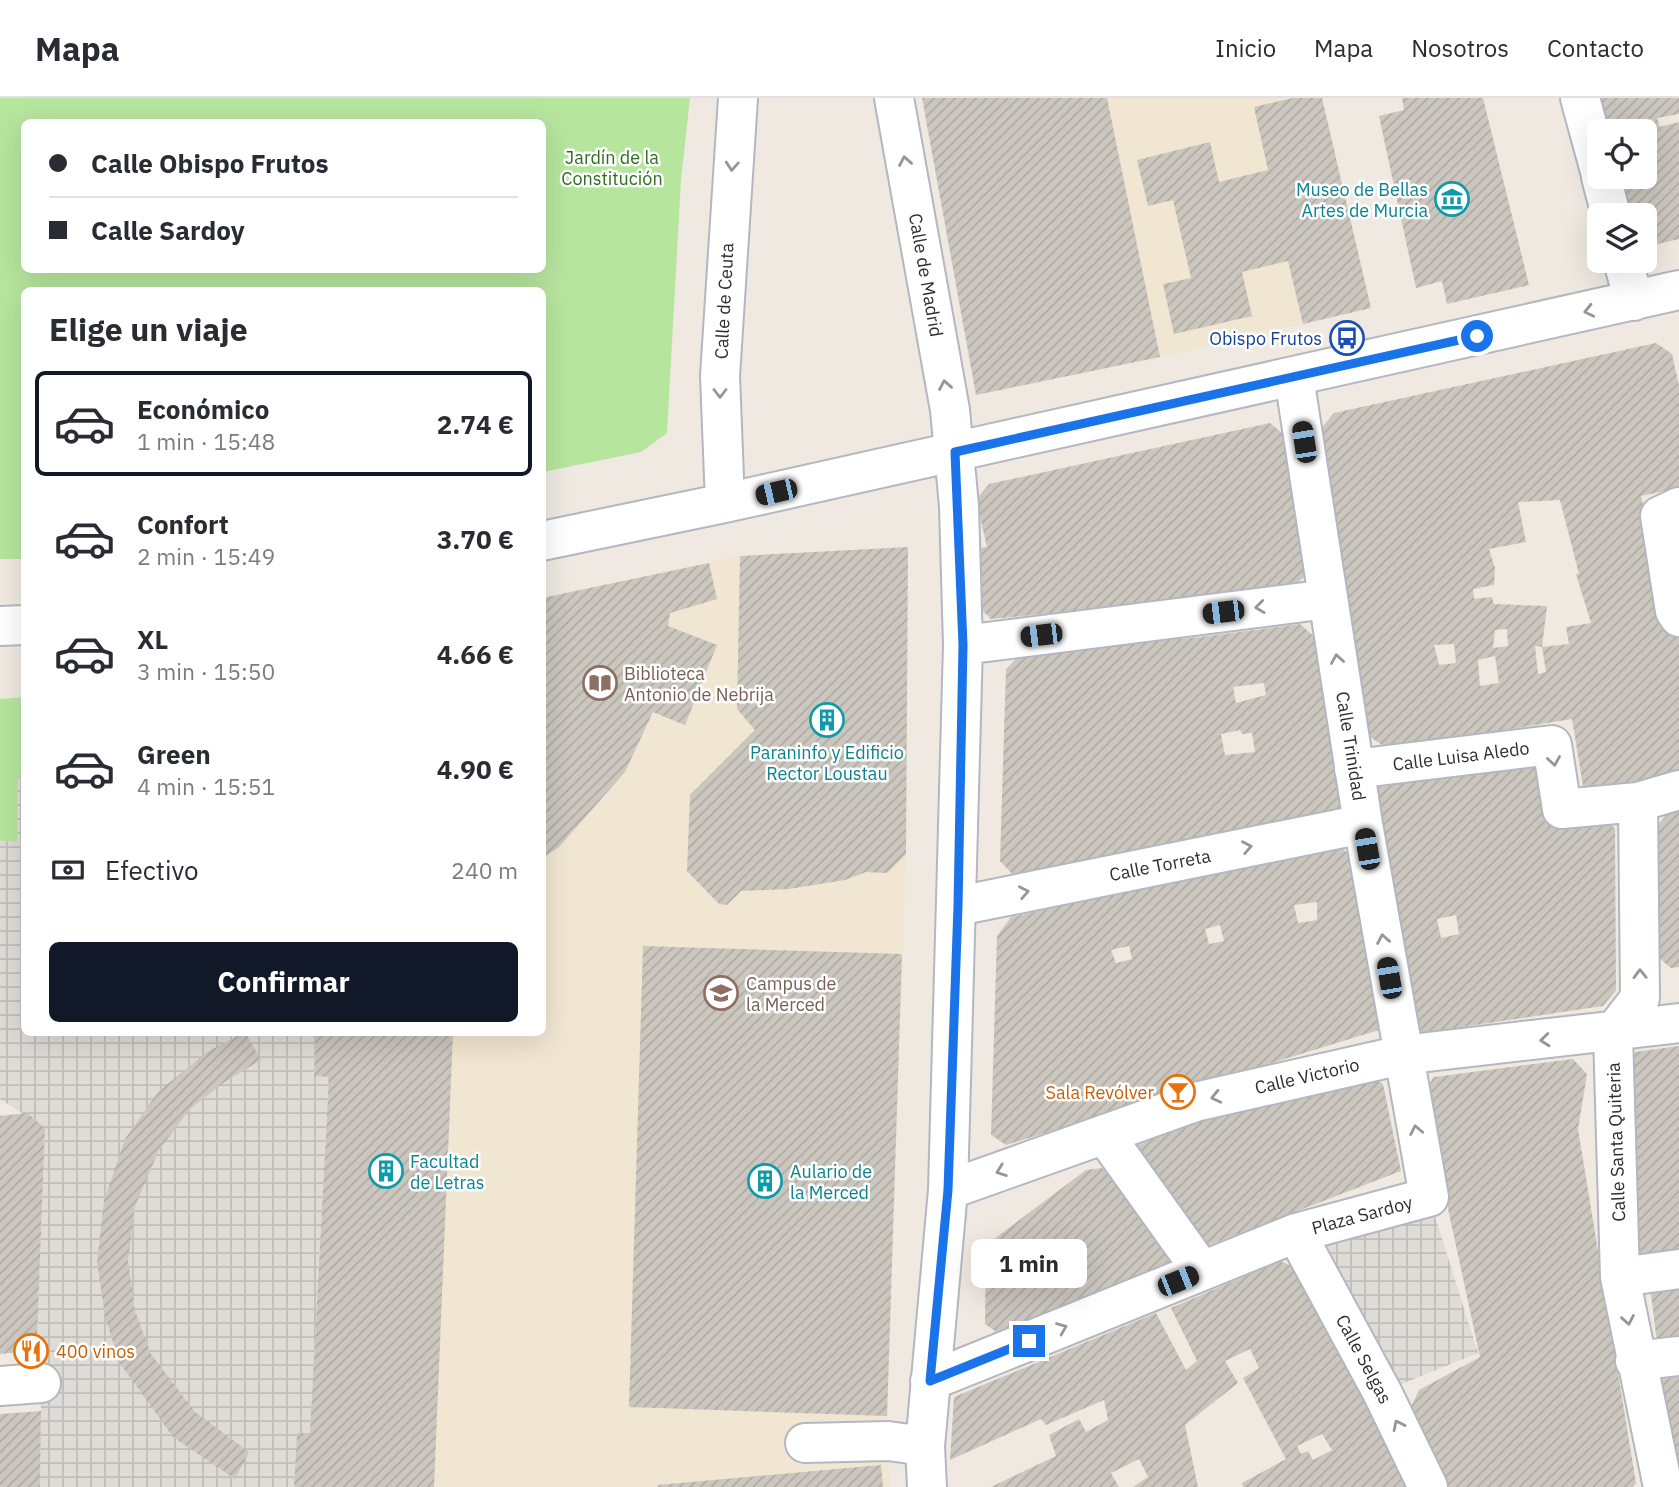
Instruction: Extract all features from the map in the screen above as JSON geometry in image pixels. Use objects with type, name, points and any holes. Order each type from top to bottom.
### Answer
[{"type":"street","name":"Calle de Ceuta","points":[[724,503],[720,376],[738,98]]},
{"type":"street","name":"Calle de Madrid","points":[[894,98],[955,452],[963,645],[958,906],[948,1190],[925,1446],[928,1487]]},
{"type":"street","points":[[1580,98],[1587,124]]},
{"type":"street","points":[[1626,273],[1633,301]]},
{"type":"street","points":[[546,540],[1679,291]]},
{"type":"street","name":"Calle Trinidad","points":[[1294,377],[1363,824],[1429,1197]]},
{"type":"street","points":[[1679,507],[1660,516],[1675,611],[1679,617]]},
{"type":"street","points":[[963,645],[1328,599]]},
{"type":"street","points":[[0,626],[21,625]]},
{"type":"street","name":"Calle Luisa Aledo","points":[[1354,769],[1552,745],[1562,809],[1637,802],[1679,790]]},
{"type":"street","points":[[1613,1032],[1640,998],[1637,802]]},
{"type":"street","name":"Calle Torreta","points":[[958,906],[1363,824]]},
{"type":"street","name":"Calle Victorio","points":[[948,1190],[1195,1102],[1402,1055],[1679,1023]]},
{"type":"street","name":"Calle Santa Quiteria","points":[[1613,1032],[1620,1277],[1635,1361],[1663,1487]]},
{"type":"street","points":[[1104,1134],[1202,1271]]},
{"type":"street","name":"Plaza Sardoy","points":[[930,1381],[1296,1233],[1429,1197]]},
{"type":"street","name":"Calle Selgas","points":[[1296,1233],[1382,1392],[1428,1487]]},
{"type":"street","points":[[1620,1277],[1679,1269]]},
{"type":"street","points":[[1635,1361],[1679,1356]]},
{"type":"street","points":[[0,1387],[41,1383]]},
{"type":"street","points":[[805,1443],[888,1441],[925,1446]]},
{"type":"shaded area","points":[[1107,98],[1322,98],[1371,308],[1160,357]]},
{"type":"shaded area","name":"Campus de la Merced","points":[[908,547],[906,854],[887,1416],[890,1487],[294,1487],[297,1433],[310,1432],[329,1077],[314,1076],[315,1036],[546,1036],[546,597],[740,556]]},
{"type":"shaded area","points":[[21,776],[21,1036],[315,1036],[314,1075],[329,1077],[310,1433],[297,1433],[294,1487],[40,1487],[41,1383],[37,1338],[45,1128],[0,1099],[0,841],[17,842],[18,777]]},
{"type":"shaded area","points":[[1429,1197],[1478,1353],[1382,1392],[1296,1233]]},
{"type":"green space","name":"Jardín de la Constitución","points":[[0,98],[690,98],[681,180],[667,433],[641,452],[546,471],[546,287],[21,287],[21,559],[0,559]]},
{"type":"green space","points":[[21,697],[21,776],[18,777],[17,843],[0,841],[0,699]]},
{"type":"building","points":[[922,98],[1107,98],[1160,357],[976,395]]},
{"type":"building","points":[[1293,98],[1322,98],[1371,308],[1303,324],[1288,261],[1242,272],[1252,316],[1174,334],[1163,284],[1191,278],[1173,200],[1148,206],[1137,160],[1210,142],[1219,182],[1268,170],[1254,107]]},
{"type":"building","name":"Museo de Bellas Artes de Murcia","points":[[1402,98],[1483,98],[1529,285],[1447,304],[1442,281],[1416,288],[1379,116],[1404,110]]},
{"type":"building","points":[[1596,98],[1679,98],[1679,114],[1657,118],[1660,127],[1679,122],[1679,239],[1657,244],[1657,203],[1624,203],[1620,189],[1657,189],[1657,119],[1602,119]]},
{"type":"building","points":[[1656,343],[1672,354],[1679,386],[1679,488],[1641,496],[1668,613],[1679,630],[1679,777],[1584,792],[1572,719],[1389,749],[1365,734],[1320,430],[1334,413]],"holes":[[[1560,500],[1579,574],[1576,574],[1591,623],[1566,627],[1569,644],[1542,647],[1547,606],[1494,604],[1492,597],[1474,599],[1473,589],[1494,585],[1495,568],[1489,549],[1526,542],[1518,502]],[[1507,629],[1508,646],[1493,648],[1495,630]],[[1454,644],[1456,663],[1439,665],[1434,645]],[[1535,646],[1542,647],[1546,672],[1538,674]],[[1495,656],[1499,683],[1480,686],[1478,660]]]},
{"type":"building","points":[[1270,423],[1287,437],[1310,571],[1290,590],[991,619],[977,605],[977,548],[987,547],[976,500],[989,484]]},
{"type":"building","name":"Paraninfo y Edificio Rector Loustau","points":[[908,547],[906,854],[887,873],[866,872],[845,880],[789,889],[741,891],[727,905],[719,904],[687,871],[690,795],[755,730],[737,709],[740,556]]},
{"type":"building","name":"Biblioteca Antonio de Nebrija","points":[[709,563],[717,599],[670,613],[668,626],[717,645],[685,725],[653,712],[625,772],[559,847],[546,856],[546,597]]},
{"type":"building","points":[[1300,624],[1318,640],[1343,813],[1014,876],[1000,861],[1006,669],[1022,653],[1200,637]],"holes":[[[1264,683],[1266,695],[1236,703],[1233,687]],[[1240,730],[1242,734],[1252,733],[1255,752],[1225,755],[1221,734]]]},
{"type":"building","points":[[1537,757],[1545,822],[1597,816],[1615,828],[1616,990],[1603,1006],[1421,1033],[1409,1024],[1373,793],[1383,783]],"holes":[[[1456,915],[1459,934],[1441,938],[1437,919]]]},
{"type":"building","points":[[1679,808],[1679,967],[1671,968],[1659,958],[1658,825],[1671,809]]},
{"type":"building","points":[[1339,846],[1355,859],[1379,1030],[1006,1145],[991,1135],[997,936],[1011,917]],"holes":[[[1317,902],[1317,920],[1298,923],[1294,905]],[[1220,925],[1224,941],[1209,944],[1205,929]],[[1129,946],[1132,959],[1116,963],[1111,950]]]},
{"type":"building","name":"Aulario de la Merced","points":[[643,946],[902,954],[887,1416],[629,1407]]},
{"type":"building","points":[[237,1036],[247,1036],[261,1060],[223,1083],[189,1110],[159,1150],[135,1206],[128,1261],[135,1311],[151,1354],[195,1412],[249,1452],[235,1479],[173,1437],[119,1362],[105,1316],[97,1262],[104,1201],[125,1139],[158,1092],[207,1052]]},
{"type":"building","name":"Facultad de Letras","points":[[315,1036],[453,1036],[434,1487],[294,1487],[297,1433],[310,1433],[329,1077],[314,1076]]},
{"type":"building","points":[[1679,1046],[1679,1259],[1641,1264],[1624,1138],[1635,1052]]},
{"type":"building","points":[[1573,1059],[1587,1074],[1578,1129],[1636,1483],[1633,1487],[1443,1487],[1442,1467],[1410,1409],[1419,1390],[1480,1357],[1423,1093],[1434,1077]]},
{"type":"building","points":[[1366,1073],[1383,1084],[1401,1171],[1199,1249],[1134,1146],[1208,1117]]},
{"type":"building","points":[[27,1113],[45,1128],[37,1338],[23,1352],[0,1354],[0,1116]]},
{"type":"building","points":[[1102,1168],[1156,1218],[1180,1257],[1001,1335],[985,1324],[986,1245],[1086,1170]]},
{"type":"building","points":[[1280,1261],[1299,1269],[1408,1487],[1243,1487],[1242,1483],[1286,1459],[1243,1378],[1259,1368],[1250,1349],[1225,1361],[1238,1383],[1185,1425],[1198,1487],[1133,1487],[1148,1477],[1139,1459],[1111,1473],[1119,1487],[991,1487],[1056,1456],[1049,1435],[1079,1419],[1086,1432],[1108,1420],[1104,1400],[1046,1425],[1041,1419],[950,1460],[954,1397],[1156,1313],[1186,1370],[1197,1361],[1171,1308]],"holes":[[[1322,1434],[1332,1450],[1313,1460],[1308,1451],[1301,1454],[1297,1446]]]},
{"type":"building","points":[[1679,1278],[1679,1351],[1657,1342],[1651,1295],[1663,1280]]},
{"type":"building","points":[[1679,1377],[1679,1467],[1678,1467],[1658,1380]]},
{"type":"building","points":[[41,1411],[40,1487],[0,1487],[0,1414]]},
{"type":"building","points":[[881,1465],[883,1487],[658,1487],[658,1485]]},
{"type":"place","name":"Museo de Bellas Artes de Murcia","points":[[1452,199]]},
{"type":"place","name":"Obispo Frutos","points":[[1347,338]]},
{"type":"place","name":"Biblioteca Antonio de Nebrija","points":[[600,683]]},
{"type":"place","name":"Paraninfo y Edificio Rector Loustau","points":[[827,720]]},
{"type":"place","name":"Campus de la Merced","points":[[721,993]]},
{"type":"place","name":"Sala Revólver","points":[[1178,1092]]},
{"type":"place","name":"Facultad de Letras","points":[[386,1171]]},
{"type":"place","name":"Aulario de la Merced","points":[[765,1181]]},
{"type":"place","name":"400 vinos","points":[[31,1351]]},
{"type":"route","points":[[1029,1341],[930,1381],[948,1190],[958,906],[963,645],[960,506],[955,452],[1477,336]]}]
